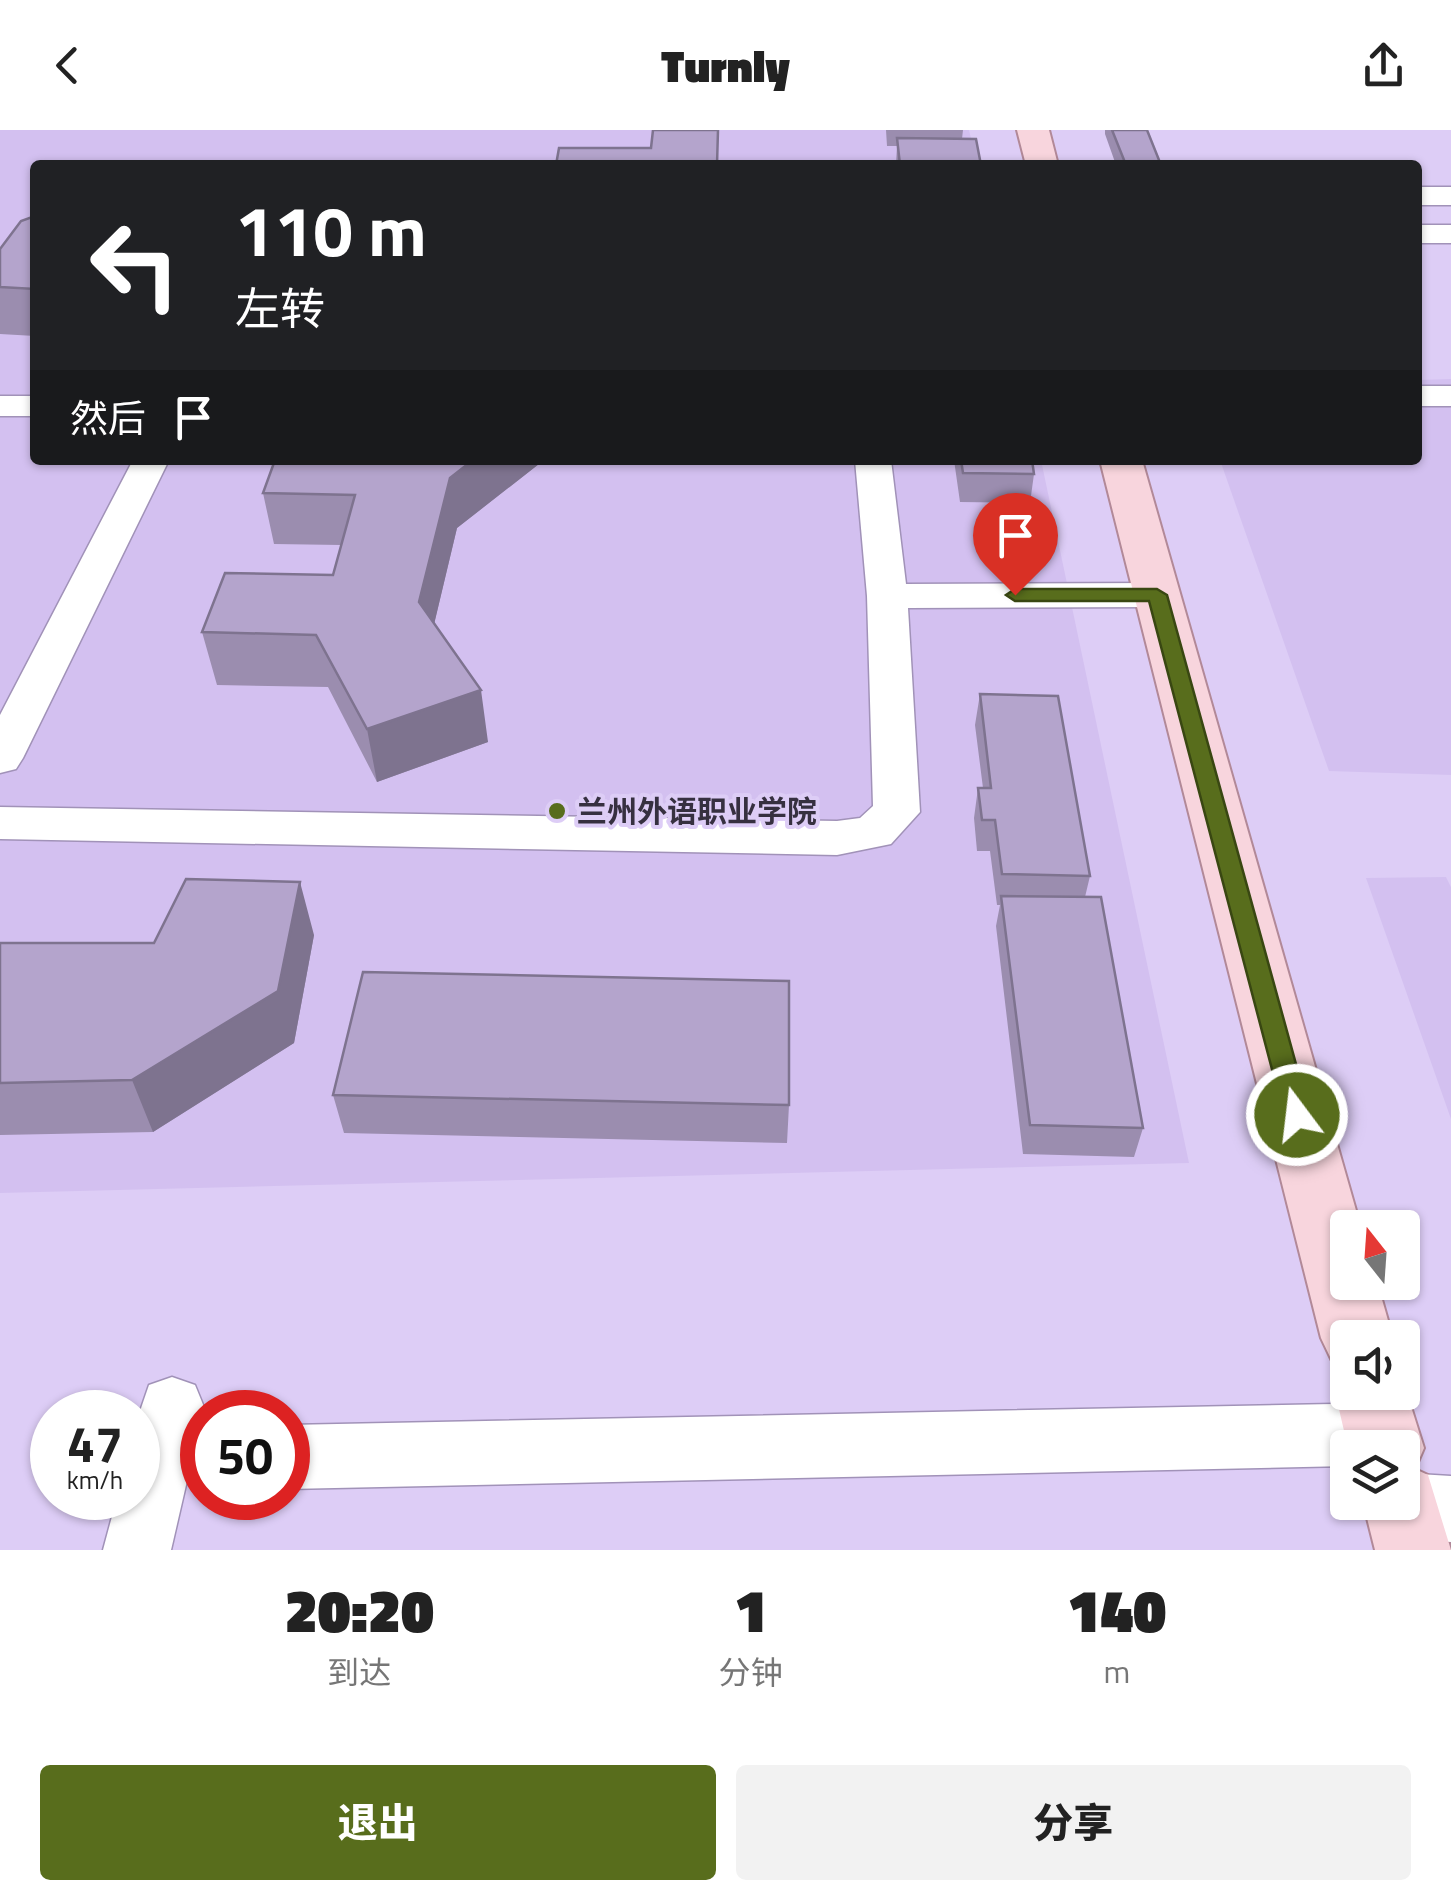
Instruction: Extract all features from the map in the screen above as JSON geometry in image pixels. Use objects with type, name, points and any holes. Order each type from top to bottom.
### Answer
[{"type":"main road","points":[[1033,130],[1041,160]]},
{"type":"main road","points":[[1122,465],[1352,1320]]},
{"type":"street","points":[[1422,196],[1451,196]]},
{"type":"street","points":[[1422,234],[1451,234]]},
{"type":"street","points":[[1422,396],[1451,396]]},
{"type":"street","points":[[0,406],[30,406]]},
{"type":"street","points":[[0,758],[148,465]]},
{"type":"street","points":[[0,824],[856,837],[888,824],[897,812],[887,596],[874,465]]},
{"type":"street","points":[[887,596],[1157,595]]},
{"type":"street","points":[[138,1550],[178,1442]]},
{"type":"street","points":[[310,1457],[1330,1476]]},
{"type":"shaded area","name":"兰州外语职业学院","points":[[0,130],[969,130],[976,160],[30,160],[30,465],[1042,465],[1189,1163],[0,1193]]},
{"type":"shaded area","points":[[1451,379],[1451,775],[1329,771],[1222,465],[1422,465],[1422,380]]},
{"type":"shaded area","points":[[1446,877],[1451,887],[1451,1119],[1366,878]]},
{"type":"building","points":[[653,130],[718,130],[717,160],[557,160],[559,148],[651,148]]},
{"type":"building","points":[[1112,130],[1147,130],[1159,160],[1124,160]]},
{"type":"building","points":[[897,138],[976,139],[980,160],[899,160]]},
{"type":"building","points":[[30,218],[30,289],[0,287],[0,249],[21,221]]},
{"type":"building","points":[[273,465],[467,465],[450,478],[419,602],[481,690],[367,729],[316,635],[202,632],[225,573],[333,575],[355,495],[263,493]]},
{"type":"building","points":[[962,465],[1033,465],[1034,474],[963,473]]},
{"type":"building","points":[[980,694],[1058,696],[1090,876],[1002,874],[995,820],[982,820],[978,788],[991,788]]},
{"type":"building","points":[[186,879],[300,882],[278,991],[132,1080],[0,1083],[0,943],[154,943]]},
{"type":"building","points":[[1001,896],[1101,897],[1143,1128],[1030,1125]]},
{"type":"building","points":[[363,972],[789,981],[789,1105],[333,1095]]},
{"type":"place","name":"兰州外语职业学院","points":[[557,811]]},
{"type":"route","points":[[1015,595],[1157,595],[1297,1115]]}]
